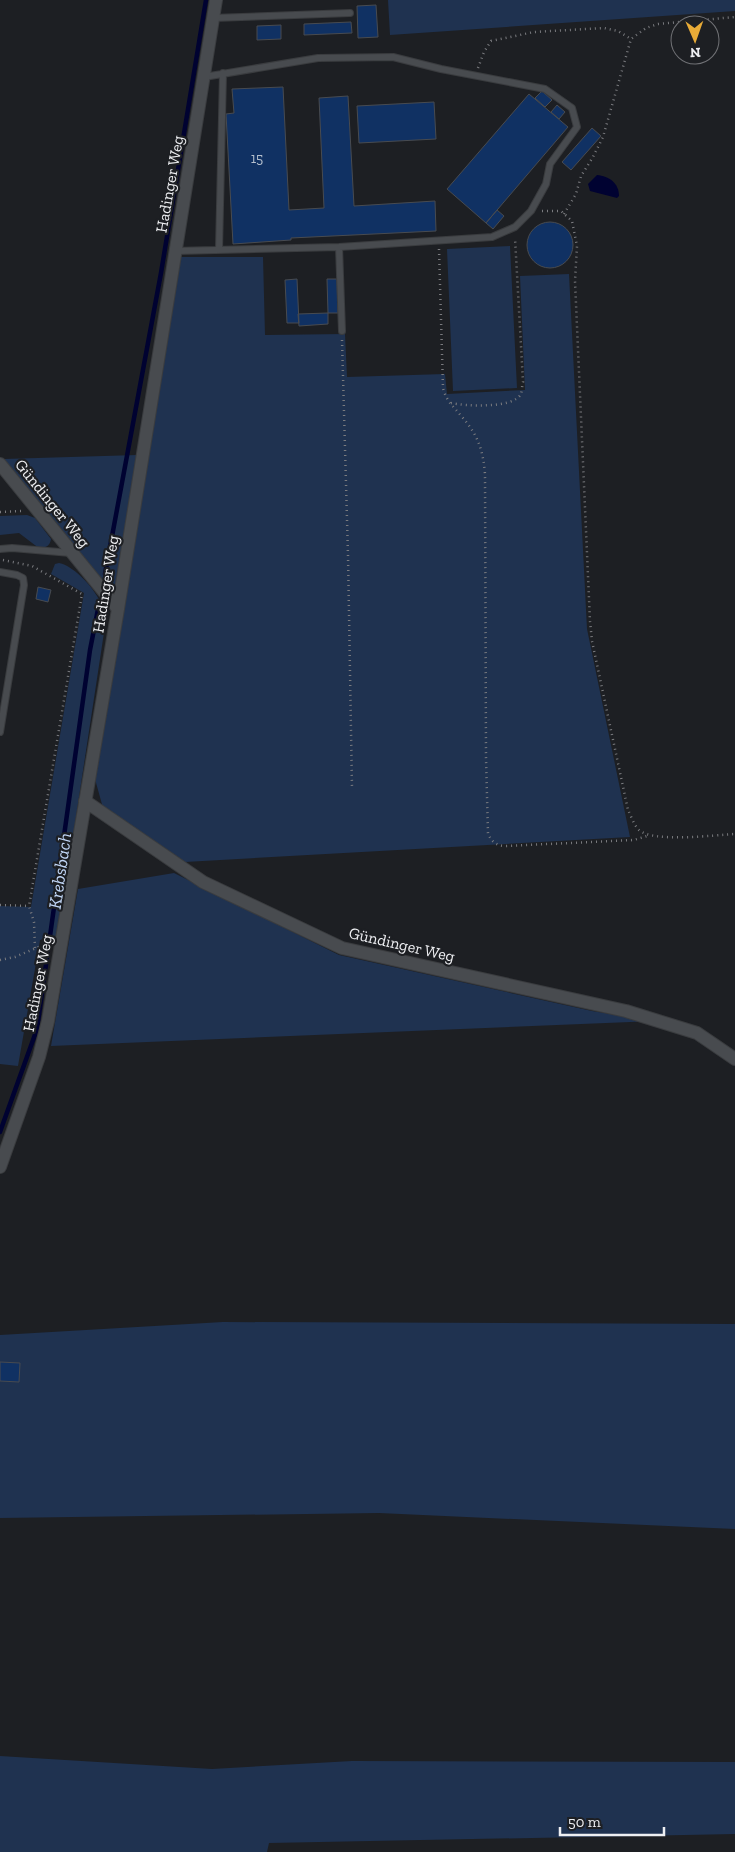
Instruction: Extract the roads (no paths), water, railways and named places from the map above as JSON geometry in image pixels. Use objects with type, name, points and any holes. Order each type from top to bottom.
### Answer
[{"type":"street","name":"Hadinger Weg","points":[[0,1167],[33,1075],[48,1021],[118,609],[174,251],[216,0]]},
{"type":"street","name":"Gündinger Weg","points":[[0,464],[118,609]]},
{"type":"street","name":"Gündinger Weg","points":[[85,801],[203,882],[342,948],[626,1011],[697,1033],[735,1059]]},
{"type":"lane","points":[[213,18],[350,13]]},
{"type":"lane","points":[[174,251],[339,246],[492,237],[515,227],[531,211],[546,184],[550,164],[577,127],[572,108],[545,89],[393,57],[318,58],[204,77]]},
{"type":"lane","points":[[218,250],[223,73]]},
{"type":"lane","points":[[339,246],[342,331]]},
{"type":"lane","points":[[0,549],[12,548],[72,553]]},
{"type":"lane","points":[[0,572],[23,578],[24,585],[0,732]]},
{"type":"waterway","points":[[105,574],[161,273],[206,0]]},
{"type":"waterway","name":"Krebsbach","points":[[0,1132],[37,1029],[90,650],[99,604]]}]
